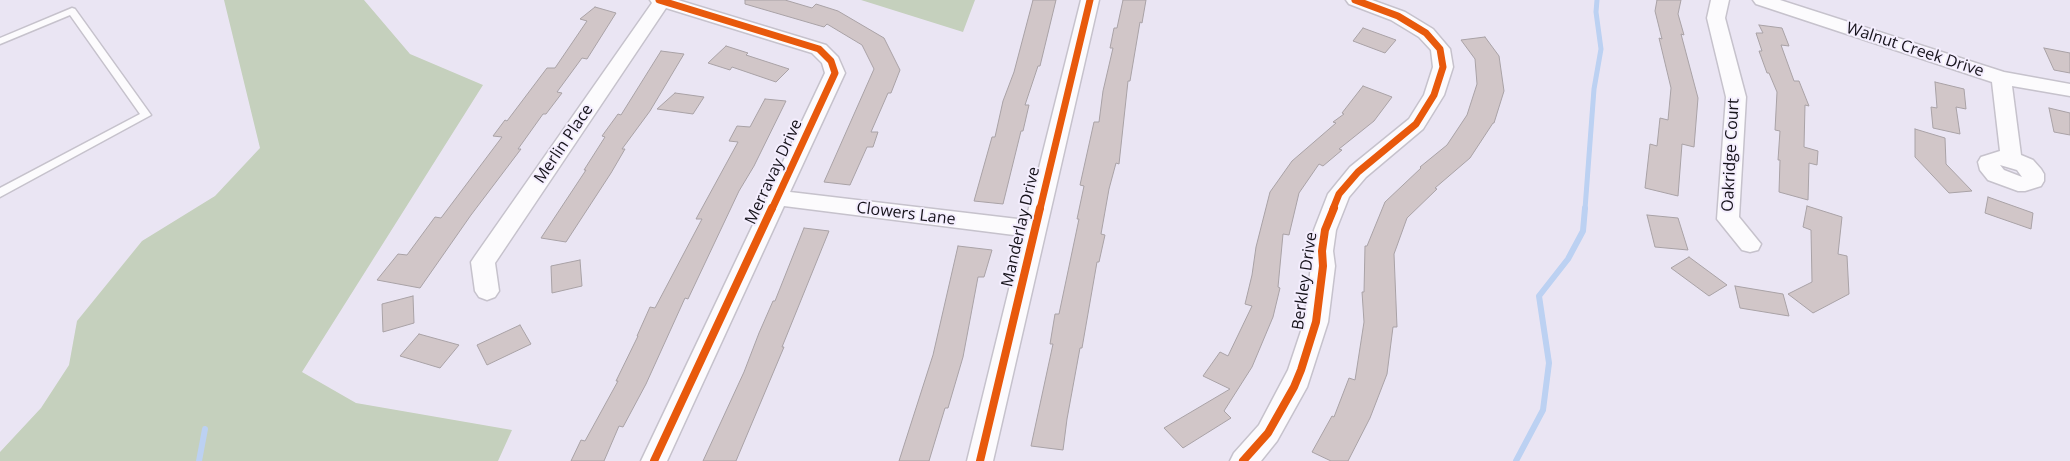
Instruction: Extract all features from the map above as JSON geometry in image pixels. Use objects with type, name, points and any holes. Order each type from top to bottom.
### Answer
[{"type":"street","name":"Manderlay Drive","points":[[980,461],[1090,0]]},
{"type":"street","name":"Oakridge Court","points":[[1720,0],[1716,18],[1736,96],[1728,219],[1750,244]]},
{"type":"street","name":"Walnut Creek Drive","points":[[1762,0],[2000,78],[2070,90]]},
{"type":"street","name":"Merravay Drive","points":[[654,461],[835,73],[831,61],[819,49],[661,1]]},
{"type":"street","name":"Merlin Place","points":[[487,291],[483,262],[661,1]]},
{"type":"street","name":"Berkley Drive","points":[[1243,461],[1268,433],[1294,387],[1301,370],[1316,322],[1323,266],[1322,251],[1325,230],[1339,194],[1358,172],[1416,124],[1434,95],[1443,67],[1443,58],[1440,50],[1426,32],[1369,2]]},
{"type":"street","points":[[2000,78],[2011,159]]},
{"type":"street","name":"Clowers Lane","points":[[777,198],[1035,229]]},
{"type":"lane","points":[[0,193],[146,115],[72,11],[3,37]]},
{"type":"green space","points":[[224,0],[364,0],[410,54],[483,85],[302,372],[356,403],[512,430],[498,461],[0,461],[0,452],[41,408],[69,365],[77,321],[142,241],[215,196],[260,148]]},
{"type":"green space","points":[[861,0],[975,0],[963,32]]},
{"type":"building","points":[[745,0],[785,0],[812,8],[816,4],[838,11],[884,38],[900,70],[891,93],[888,93],[871,132],[878,132],[873,147],[867,147],[850,185],[824,182],[874,69],[862,45],[827,24],[824,27],[745,4]]},
{"type":"building","points":[[1033,0],[1056,0],[1040,66],[1038,66],[1025,105],[1029,105],[1003,204],[974,201],[992,137],[995,137],[1003,101],[1014,72]]},
{"type":"building","points":[[1123,0],[1146,0],[1142,23],[1140,22],[1130,81],[1128,81],[1119,164],[1116,163],[1109,189],[1101,234],[1105,235],[1099,262],[1097,262],[1082,348],[1080,348],[1063,450],[1031,446],[1053,344],[1050,344],[1055,314],[1059,314],[1079,219],[1077,219],[1084,186],[1080,185],[1094,122],[1099,122],[1103,91],[1113,48],[1110,48],[1114,28],[1117,28]]},
{"type":"building","points":[[1657,0],[1681,0],[1678,14],[1684,35],[1681,34],[1698,98],[1694,147],[1682,144],[1678,196],[1645,188],[1650,144],[1657,146],[1660,118],[1668,120],[1671,88],[1659,38],[1662,39],[1655,11]]},
{"type":"building","points":[[595,7],[616,13],[587,59],[582,58],[557,92],[562,93],[546,114],[543,114],[518,149],[521,149],[471,215],[420,288],[377,280],[398,254],[407,255],[435,217],[441,218],[502,137],[493,136],[505,120],[507,121],[547,68],[555,68],[587,21],[580,19]]},
{"type":"building","points":[[1759,25],[1782,28],[1789,46],[1781,45],[1794,81],[1799,81],[1809,106],[1805,105],[1804,147],[1818,151],[1817,165],[1809,163],[1808,200],[1779,192],[1780,160],[1778,160],[1780,131],[1775,130],[1777,92],[1769,73],[1767,73],[1759,51],[1762,51],[1756,33],[1763,33]]},
{"type":"building","points":[[1363,28],[1396,40],[1385,53],[1353,41]]},
{"type":"building","points":[[1485,37],[1499,56],[1504,91],[1494,123],[1470,158],[1435,188],[1437,189],[1407,218],[1394,254],[1397,327],[1393,327],[1387,374],[1370,418],[1348,461],[1331,461],[1312,452],[1332,416],[1334,417],[1349,378],[1355,380],[1364,322],[1362,292],[1364,292],[1365,246],[1367,246],[1385,202],[1420,167],[1447,145],[1467,115],[1477,84],[1475,59],[1461,40]]},
{"type":"building","points":[[726,46],[748,53],[746,55],[789,69],[776,82],[732,67],[730,70],[708,63]]},
{"type":"building","points":[[2044,48],[2070,53],[2070,73],[2054,70]]},
{"type":"building","points":[[661,51],[684,54],[650,111],[622,149],[625,149],[611,173],[566,242],[541,238],[586,170],[584,170],[605,137],[602,136],[618,114],[621,115]]},
{"type":"building","points":[[1935,82],[1964,89],[1966,109],[1956,107],[1960,134],[1933,128],[1931,107],[1937,108]]},
{"type":"building","points":[[1363,86],[1392,97],[1374,121],[1339,149],[1342,150],[1323,166],[1319,164],[1299,193],[1289,235],[1283,234],[1278,287],[1280,288],[1273,317],[1252,367],[1224,411],[1231,418],[1183,448],[1164,428],[1230,389],[1203,376],[1220,352],[1228,356],[1252,306],[1245,304],[1256,247],[1270,192],[1292,161],[1344,114],[1342,113]]},
{"type":"building","points":[[675,93],[704,97],[693,114],[657,109]]},
{"type":"building","points":[[765,99],[786,101],[754,166],[739,191],[688,299],[685,298],[646,384],[623,427],[619,426],[604,461],[571,461],[581,440],[585,441],[618,381],[616,381],[650,307],[655,308],[702,219],[696,219],[738,142],[729,141],[737,126],[750,127]]},
{"type":"building","points":[[2049,108],[2070,113],[2070,135],[2054,132]]},
{"type":"building","points":[[1915,129],[1945,138],[1946,164],[1972,191],[1949,193],[1915,157]]},
{"type":"building","points":[[1988,197],[2033,213],[2031,229],[1985,213]]},
{"type":"building","points":[[1807,206],[1842,217],[1838,254],[1847,256],[1849,294],[1813,313],[1788,294],[1812,282],[1811,230],[1803,227]]},
{"type":"building","points":[[1647,215],[1678,218],[1688,250],[1655,247]]},
{"type":"building","points":[[804,228],[829,231],[782,347],[784,347],[736,461],[703,461],[744,372],[773,301],[775,301]]},
{"type":"building","points":[[958,246],[992,250],[984,277],[978,277],[963,357],[948,408],[945,408],[929,461],[899,461],[933,355]]},
{"type":"building","points":[[1689,257],[1727,285],[1709,296],[1671,268]]},
{"type":"building","points":[[580,260],[582,286],[552,293],[551,266]]},
{"type":"building","points":[[1735,286],[1783,294],[1789,316],[1740,308]]},
{"type":"building","points":[[413,296],[414,323],[383,332],[382,304]]},
{"type":"building","points":[[520,325],[531,344],[487,365],[477,345]]},
{"type":"building","points":[[419,334],[459,345],[440,368],[400,356]]},
{"type":"waterway","points":[[1585,209],[1594,89],[1601,49],[1596,12],[1597,0]]},
{"type":"waterway","points":[[1516,461],[1543,410],[1549,363],[1539,296],[1568,259],[1583,231],[1585,208]]},
{"type":"waterway","points":[[199,461],[205,429]]},
{"type":"cycle path","points":[[654,461],[835,73],[831,61],[819,49],[659,0]]},
{"type":"cycle path","points":[[980,461],[1090,0]]},
{"type":"cycle path","points":[[1243,461],[1268,433],[1294,387],[1301,370],[1316,322],[1323,266],[1322,251],[1325,230],[1339,194],[1358,172],[1416,124],[1434,95],[1443,67],[1440,49],[1426,33],[1398,16],[1355,0]]}]
